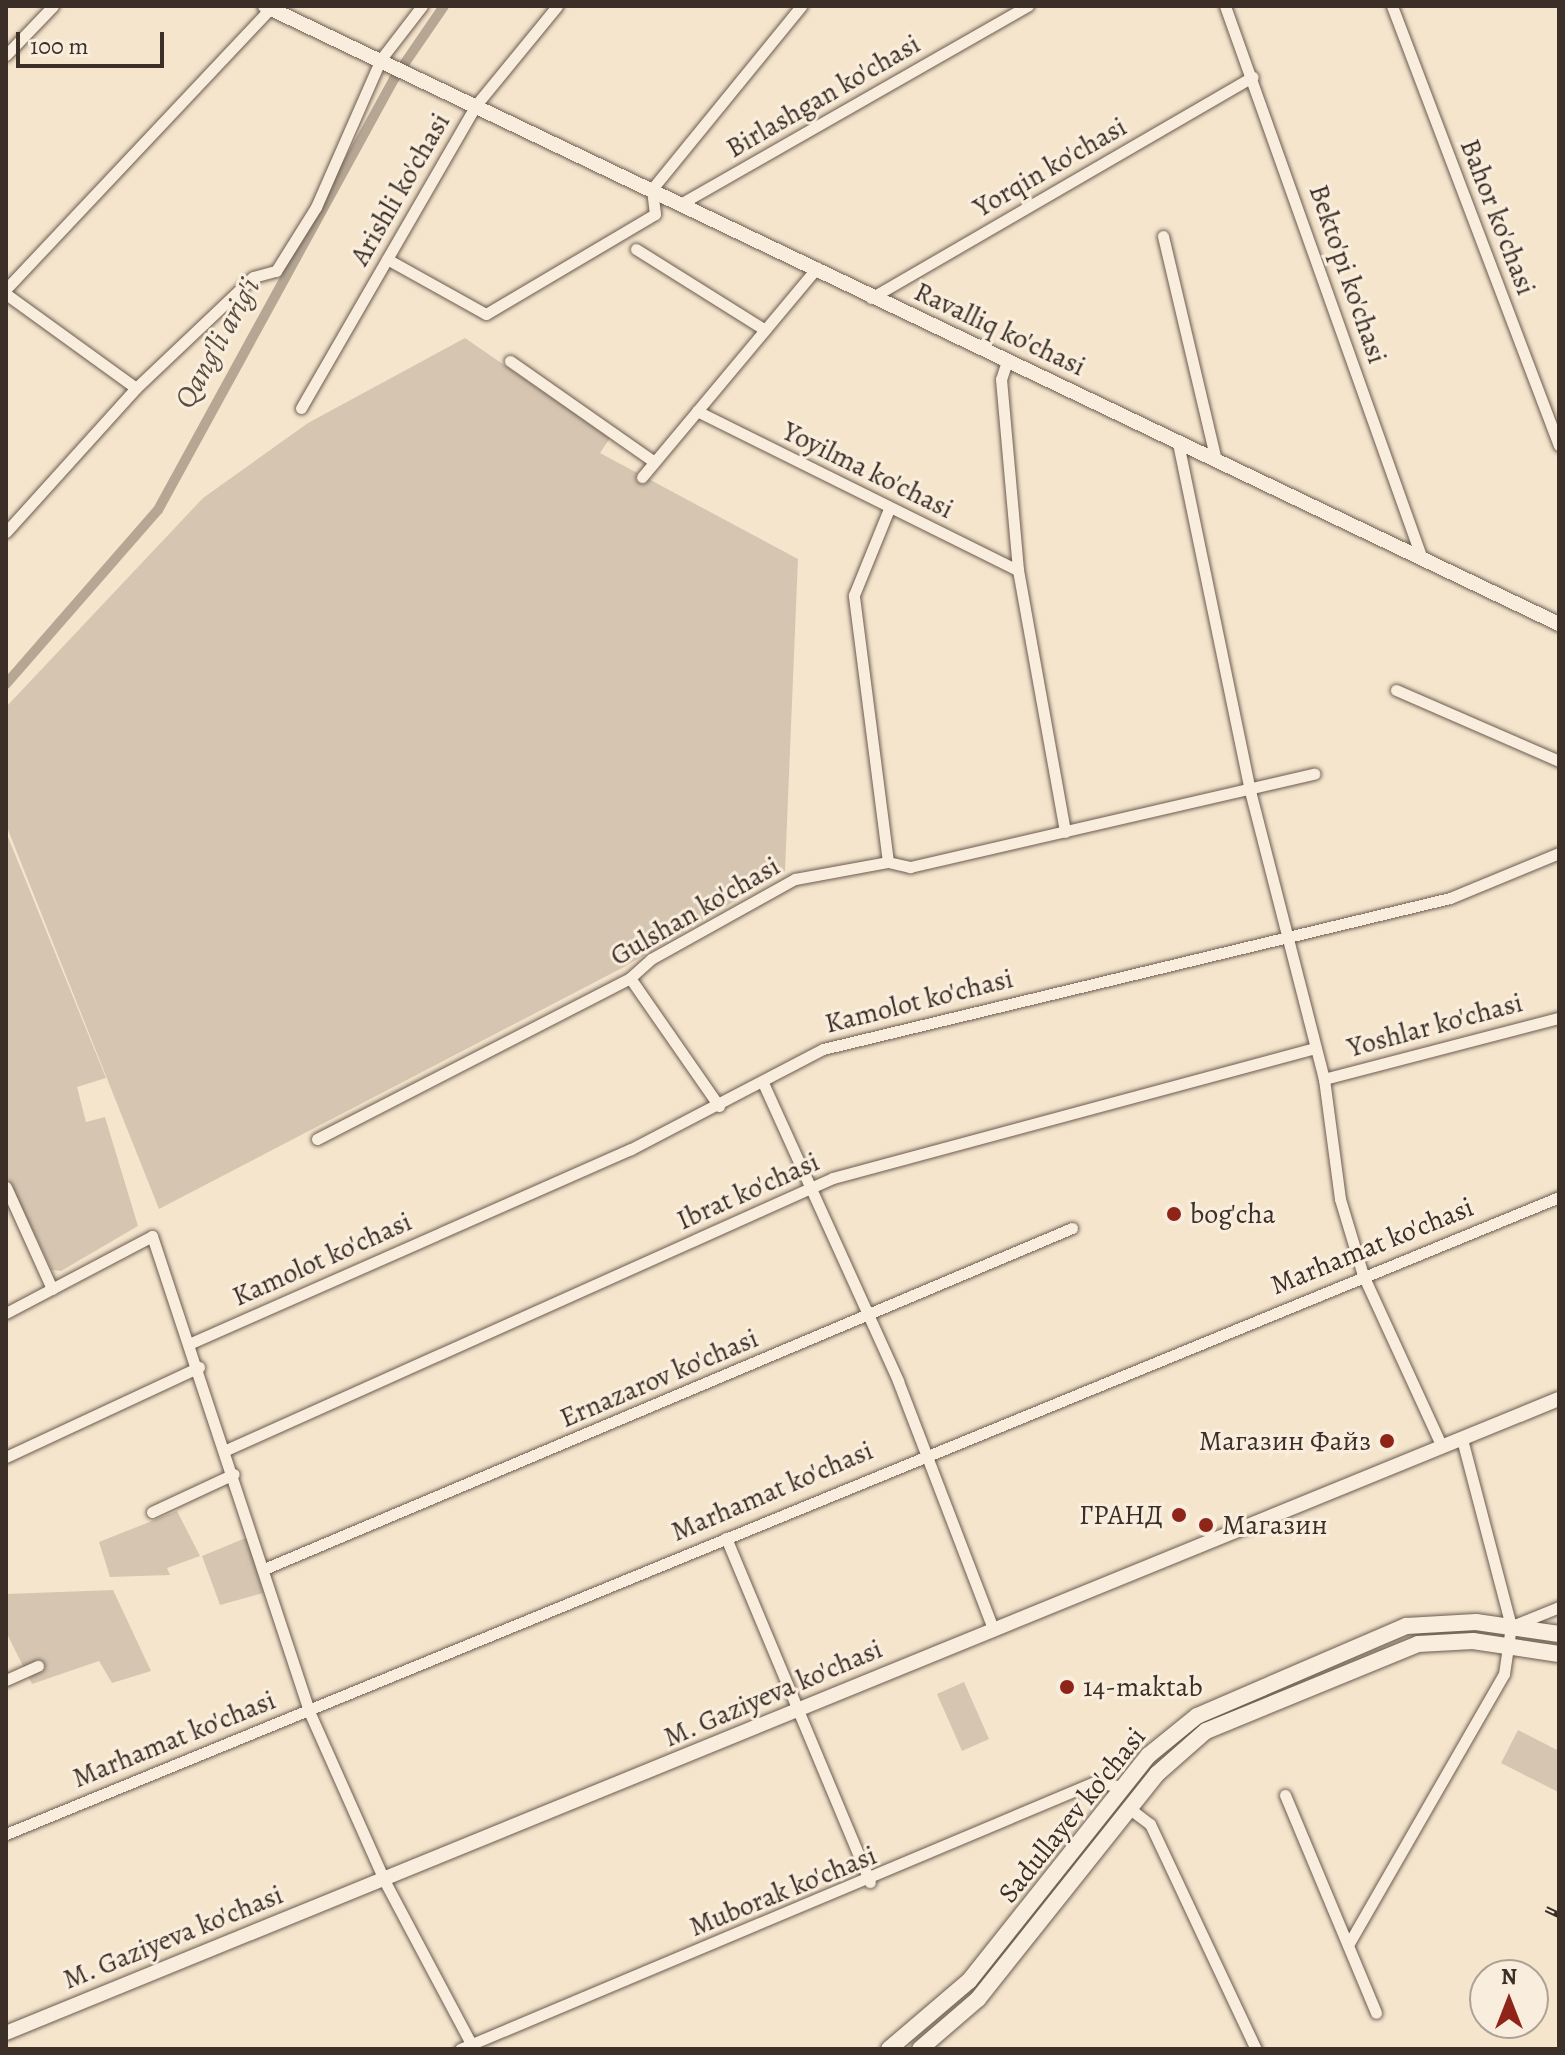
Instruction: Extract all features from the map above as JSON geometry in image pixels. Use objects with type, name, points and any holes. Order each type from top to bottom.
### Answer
[{"type":"main road","name":"Sadullayev ko'chasi","points":[[889,2049],[993,1954],[1122,1787],[1197,1716],[1359,1643],[1424,1623],[1511,1626],[1559,1634]]},
{"type":"main road","points":[[920,2049],[1006,1968],[1130,1809],[1188,1743],[1263,1702],[1410,1646],[1509,1645],[1559,1654]]},
{"type":"street","points":[[6,55],[53,6]]},
{"type":"street","points":[[6,532],[136,388],[253,277],[276,271],[316,207],[384,60],[422,6]]},
{"type":"street","name":"Arishli ko'chasi","points":[[301,408],[476,105],[557,6]]},
{"type":"street","points":[[387,259],[486,314],[655,214],[652,189],[801,6]]},
{"type":"street","name":"Birlashgan ko'chasi","points":[[682,203],[1028,6]]},
{"type":"street","name":"Bekto'pi ko'chasi","points":[[1225,6],[1253,77],[1422,559]]},
{"type":"street","name":"Bahor ko'chasi","points":[[1392,6],[1559,445]]},
{"type":"street","points":[[136,388],[6,292],[268,7]]},
{"type":"street","name":"Ravalliq ko'chasi","points":[[268,7],[817,268],[871,298],[1559,624]]},
{"type":"street","name":"Yorqin ko'chasi","points":[[871,298],[1253,77]]},
{"type":"street","points":[[1163,236],[1216,461]]},
{"type":"street","points":[[636,249],[765,330]]},
{"type":"street","points":[[642,477],[817,268]]},
{"type":"street","points":[[510,361],[654,462]]},
{"type":"street","points":[[1007,361],[1001,379],[1018,570],[1065,832]]},
{"type":"street","name":"Yoyilma ko'chasi","points":[[697,411],[889,509],[1018,570]]},
{"type":"street","points":[[1178,443],[1249,787],[1324,1079],[1340,1199],[1363,1275],[1442,1447]]},
{"type":"street","points":[[888,862],[854,595],[889,509]]},
{"type":"street","points":[[1396,690],[1559,761]]},
{"type":"street","name":"Gulshan ko'chasi","points":[[317,1139],[630,978],[795,879],[888,862],[910,867],[1314,774]]},
{"type":"street","name":"Kamolot ko'chasi","points":[[191,1343],[719,1106],[764,1085],[823,1049],[1286,934],[1450,898],[1559,853]]},
{"type":"street","points":[[630,978],[719,1106]]},
{"type":"street","name":"Yoshlar ko'chasi","points":[[1324,1079],[1559,1018]]},
{"type":"street","name":"Ibrat ko'chasi","points":[[226,1450],[810,1191],[833,1178],[1315,1048]]},
{"type":"street","points":[[764,1085],[867,1317],[993,1629]]},
{"type":"street","points":[[6,1187],[52,1289]]},
{"type":"street","name":"Marhamat ko'chasi","points":[[6,1834],[726,1538],[924,1453],[1559,1197]]},
{"type":"street","name":"Ernazarov ko'chasi","points":[[264,1569],[1072,1228]]},
{"type":"street","points":[[6,1313],[152,1236],[199,1367],[308,1709],[384,1880],[469,2047]]},
{"type":"street","points":[[6,1457],[199,1367]]},
{"type":"street","name":"M. Gaziyeva ko'chasi","points":[[6,2033],[1559,1399]]},
{"type":"street","points":[[1348,1945],[1504,1674],[1511,1626],[1462,1439]]},
{"type":"street","points":[[152,1512],[234,1474]]},
{"type":"street","points":[[726,1538],[794,1713],[870,1882]]},
{"type":"street","points":[[1511,1626],[1559,1607]]},
{"type":"street","points":[[6,1680],[38,1666]]},
{"type":"street","name":"Muborak ko'chasi","points":[[469,2047],[870,1882],[1095,1782],[1122,1787]]},
{"type":"street","points":[[1285,1795],[1376,2013]]},
{"type":"street","points":[[1130,1809],[1150,1824],[1256,2049]]},
{"type":"shaded area","points":[[465,338],[610,438],[600,453],[798,559],[785,871],[624,967],[159,1209],[6,825],[6,707],[203,498],[308,423]]},
{"type":"shaded area","points":[[6,832],[106,1078],[77,1087],[86,1122],[105,1117],[138,1226],[61,1271],[52,1270],[6,1175]]},
{"type":"shaded area","points":[[177,1511],[200,1556],[167,1568],[170,1575],[110,1577],[99,1542]]},
{"type":"shaded area","points":[[248,1537],[263,1593],[220,1605],[202,1556]]},
{"type":"shaded area","points":[[113,1590],[151,1671],[112,1683],[99,1661],[32,1684],[6,1632],[6,1594]]},
{"type":"shaded area","points":[[964,1682],[989,1739],[962,1751],[937,1694]]},
{"type":"shaded area","points":[[1518,1730],[1559,1751],[1558,1792],[1501,1763]]},
{"type":"waterway","name":"Qang'li arig'i","points":[[6,684],[158,510],[394,79],[444,6]]},
{"type":"railway","points":[[1546,1909],[1559,1915]]},
{"type":"place","name":"bog'cha","points":[[1174,1214]]},
{"type":"place","name":"Магазин Файз","points":[[1387,1441]]},
{"type":"place","name":"ГРАНД","points":[[1179,1515]]},
{"type":"place","name":"Магазин","points":[[1206,1525]]},
{"type":"place","name":"14-maktab","points":[[1067,1687]]}]
